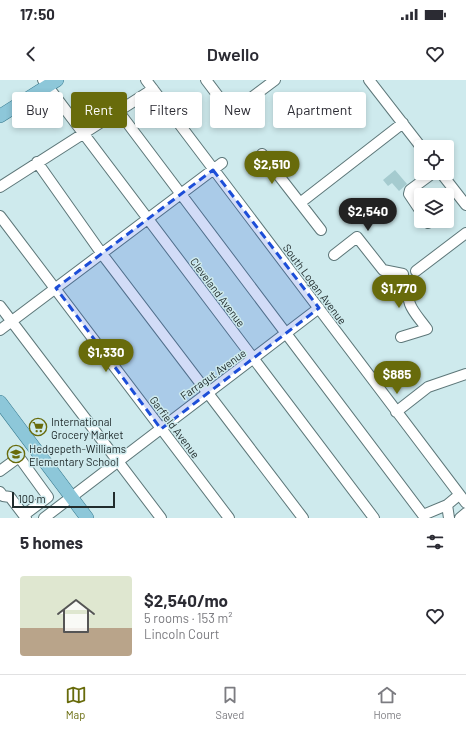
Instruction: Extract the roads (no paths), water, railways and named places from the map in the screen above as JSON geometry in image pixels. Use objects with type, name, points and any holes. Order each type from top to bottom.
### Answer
[{"type":"main road","points":[[0,116],[49,82]]},
{"type":"main road","points":[[0,402],[87,518]]},
{"type":"street","name":"South Logan Avenue","points":[[146,80],[466,503]]},
{"type":"street","points":[[206,80],[231,113],[275,80]]},
{"type":"street","points":[[370,80],[415,140]]},
{"type":"street","name":"Cleveland Avenue","points":[[49,82],[83,133],[374,518]]},
{"type":"street","points":[[127,107],[153,90]]},
{"type":"street","points":[[127,123],[424,515],[447,504],[459,495]]},
{"type":"street","points":[[300,203],[402,123]]},
{"type":"street","points":[[0,187],[92,128]]},
{"type":"street","points":[[262,154],[321,230]]},
{"type":"street","points":[[37,162],[102,254],[303,518]]},
{"type":"street","points":[[0,330],[222,163]]},
{"type":"street","points":[[414,202],[409,194],[410,190],[424,180]]},
{"type":"street","points":[[446,180],[466,205]]},
{"type":"street","name":"Garfield Avenue","points":[[0,216],[229,518]]},
{"type":"street","points":[[416,271],[466,233]]},
{"type":"street","points":[[334,255],[357,237],[383,270],[403,274]]},
{"type":"street","points":[[403,274],[408,268],[416,271]]},
{"type":"street","points":[[409,282],[416,279],[416,271]]},
{"type":"street","points":[[403,274],[405,280],[409,282]]},
{"type":"street","points":[[401,337],[427,329],[408,302],[407,293],[409,282]]},
{"type":"street","points":[[0,306],[161,518]]},
{"type":"street","name":"Farragut Avenue","points":[[44,518],[319,308]]},
{"type":"street","points":[[396,412],[428,387],[466,374]]},
{"type":"street","points":[[0,471],[19,457],[48,497],[25,517],[10,497],[3,496],[0,492]]},
{"type":"street","points":[[447,504],[449,518]]},
{"type":"street","points":[[460,518],[466,513]]},
{"type":"place","name":"International Grocery Market","points":[[38,427]]},
{"type":"place","name":"Hedgepeth-Williams Elementary School","points":[[16,454]]}]
